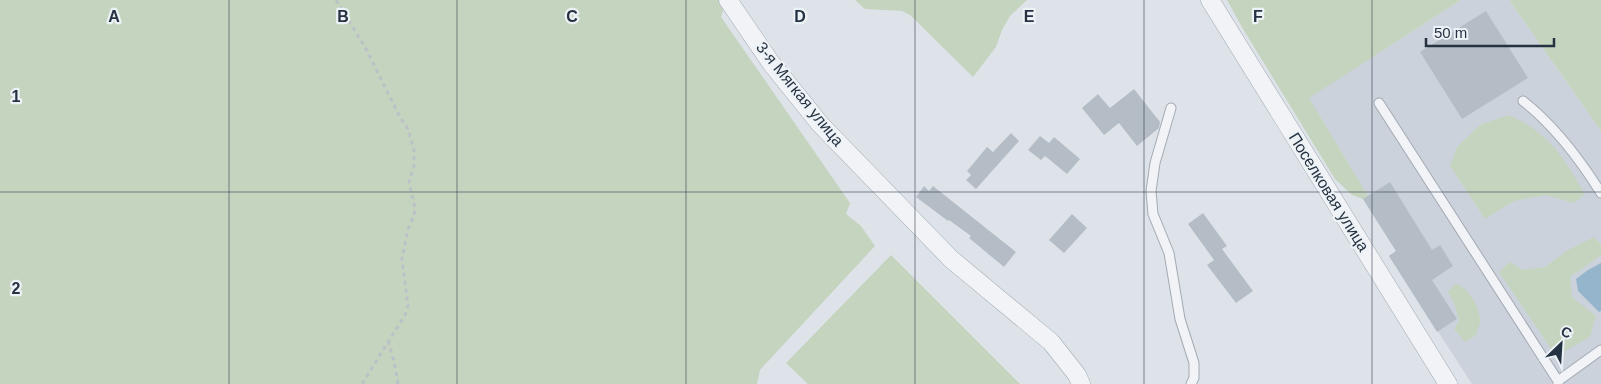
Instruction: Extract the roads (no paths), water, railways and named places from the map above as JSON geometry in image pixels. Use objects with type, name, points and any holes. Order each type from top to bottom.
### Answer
[{"type":"street","name":"3-я Мягкая улица","points":[[728,0],[771,63],[820,124],[951,259],[1051,342],[1082,384]]},
{"type":"street","name":"Поселковая улица","points":[[1210,0],[1444,382]]},
{"type":"lane","points":[[1523,101],[1550,123],[1601,194]]},
{"type":"lane","points":[[1379,103],[1558,382],[1601,350]]},
{"type":"lane","points":[[1171,108],[1155,162],[1152,191],[1153,214],[1169,253],[1180,319],[1194,363],[1194,378],[1191,384]]},
{"type":"water","points":[[1601,263],[1601,311],[1599,312],[1578,291],[1576,279]]}]
